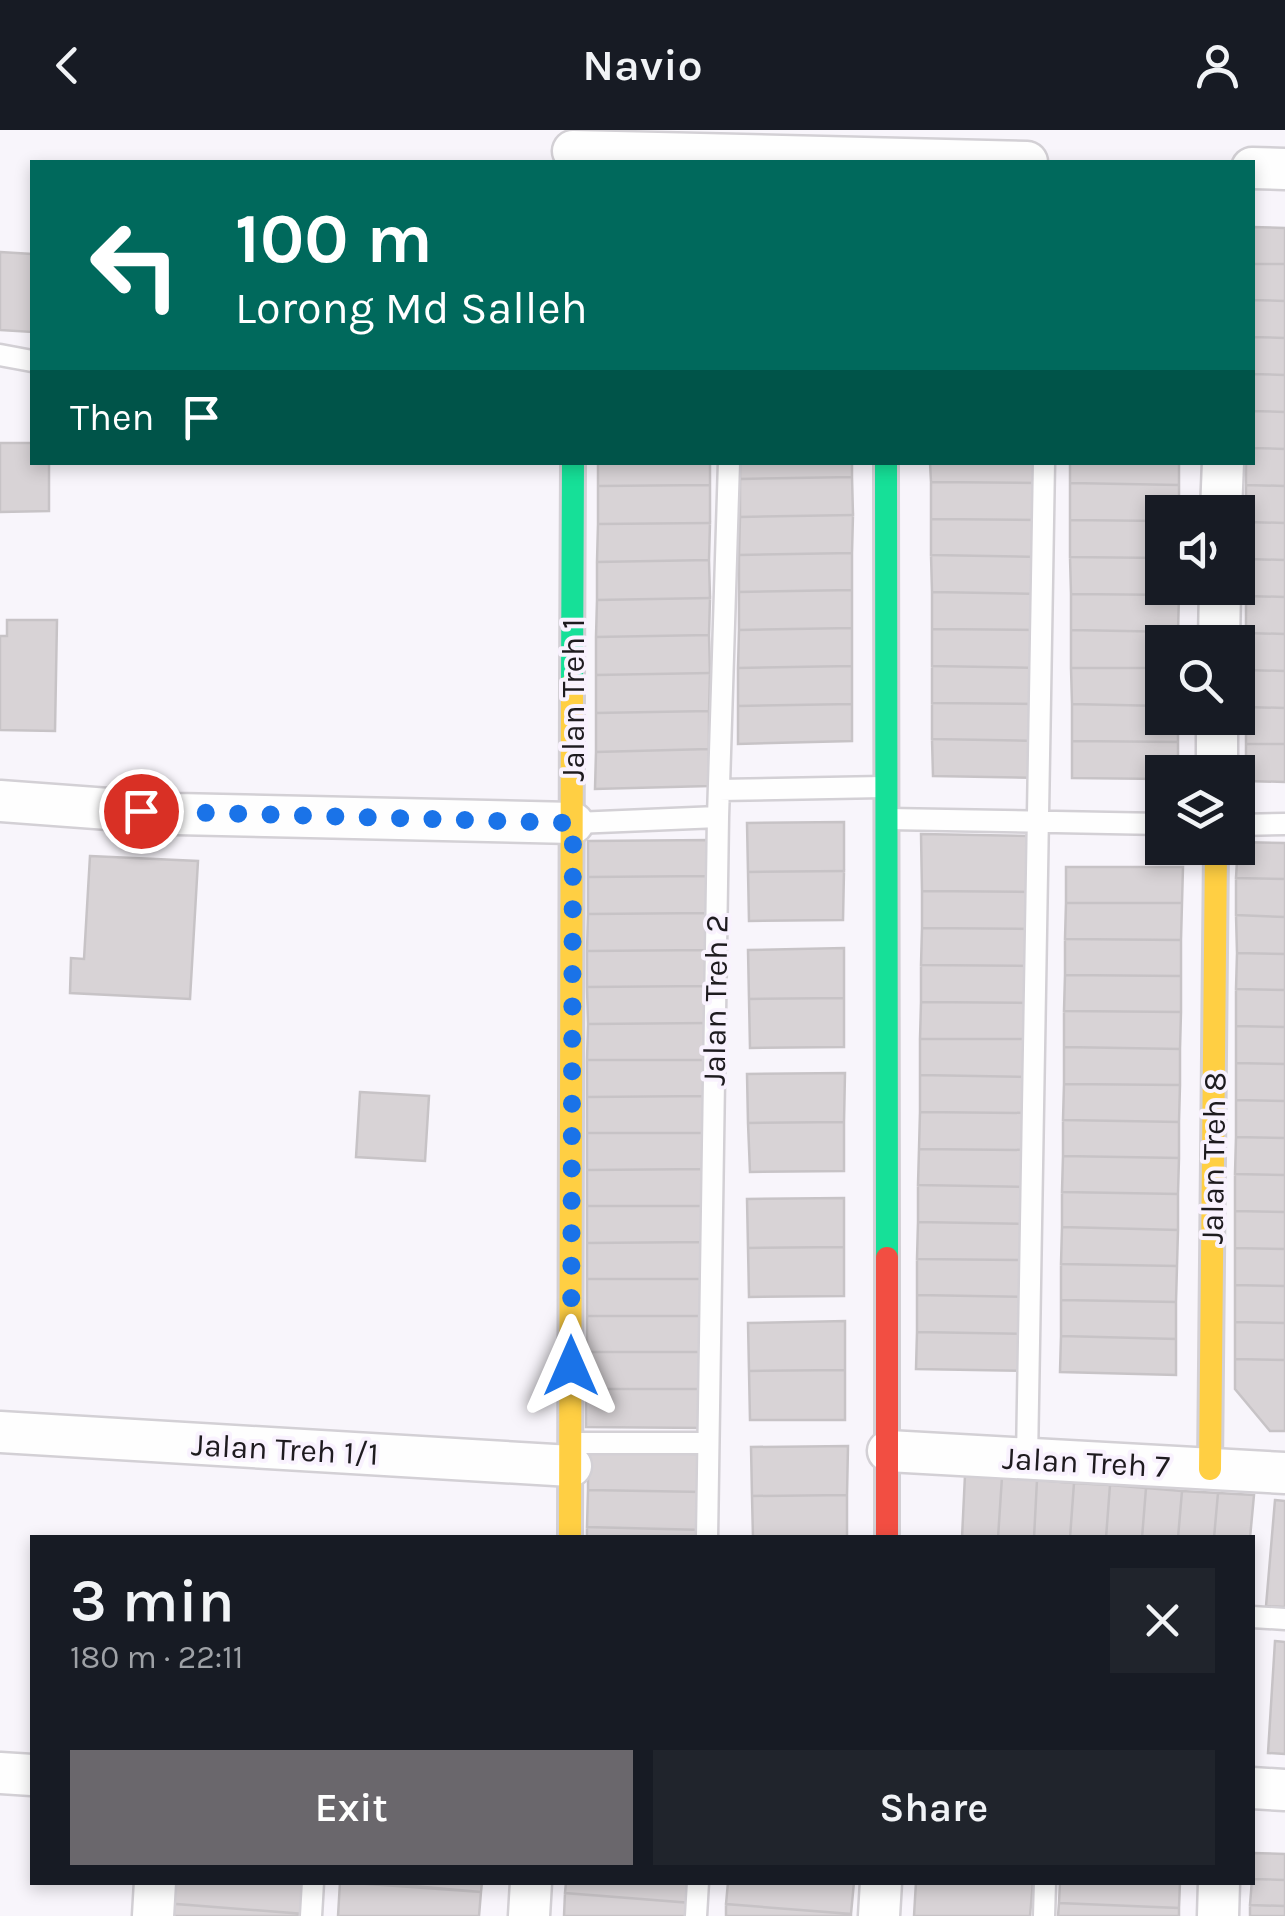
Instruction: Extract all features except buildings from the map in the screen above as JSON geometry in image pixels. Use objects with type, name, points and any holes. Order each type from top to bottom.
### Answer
[{"type":"street","points":[[573,148],[812,160]]},
{"type":"street","points":[[1255,168],[1285,169]]},
{"type":"street","name":"Jalan Treh 1","points":[[570,1535],[573,465]]},
{"type":"street","points":[[886,465],[887,1535]]},
{"type":"street","points":[[1222,465],[1222,495]]},
{"type":"street","points":[[0,801],[176,814],[573,823]]},
{"type":"street","name":"Jalan Treh 8","points":[[1210,1470],[1216,865]]},
{"type":"street","name":"Jalan Treh 1/1","points":[[0,1432],[571,1455]]},
{"type":"street","name":"Jalan Treh 7","points":[[888,1451],[1285,1474]]},
{"type":"street","points":[[0,1774],[30,1774]]},
{"type":"street","points":[[1255,1788],[1285,1790]]},
{"type":"street","points":[[153,1916],[154,1885]]},
{"type":"street","points":[[529,1916],[530,1885]]},
{"type":"street","points":[[879,1916],[881,1885]]},
{"type":"street","points":[[1218,1916],[1219,1885]]},
{"type":"lane","points":[[0,355],[30,360]]},
{"type":"lane","name":"Jalan Treh 2","points":[[707,1535],[718,817],[729,465]]},
{"type":"lane","points":[[1027,1459],[1044,465]]},
{"type":"lane","points":[[719,790],[886,787]]},
{"type":"lane","points":[[573,823],[718,817]]},
{"type":"lane","points":[[887,819],[1145,824]]},
{"type":"lane","points":[[1255,825],[1285,824]]},
{"type":"lane","points":[[571,1455],[707,1444]]},
{"type":"lane","points":[[1255,1617],[1285,1619]]},
{"type":"lane","points":[[310,1916],[312,1885]]},
{"type":"lane","points":[[696,1916],[698,1885]]},
{"type":"lane","points":[[1044,1916],[1045,1885]]},
{"type":"traffic: fast","points":[[572,684],[573,465]]},
{"type":"traffic: fast","points":[[886,465],[887,1258]]},
{"type":"traffic: slow","points":[[570,1535],[572,684]]},
{"type":"traffic: slow","points":[[1210,1469],[1216,865]]},
{"type":"traffic: jam","points":[[887,1258],[887,1535]]},
{"type":"route","points":[[141,811],[573,823],[571,1366]]}]
